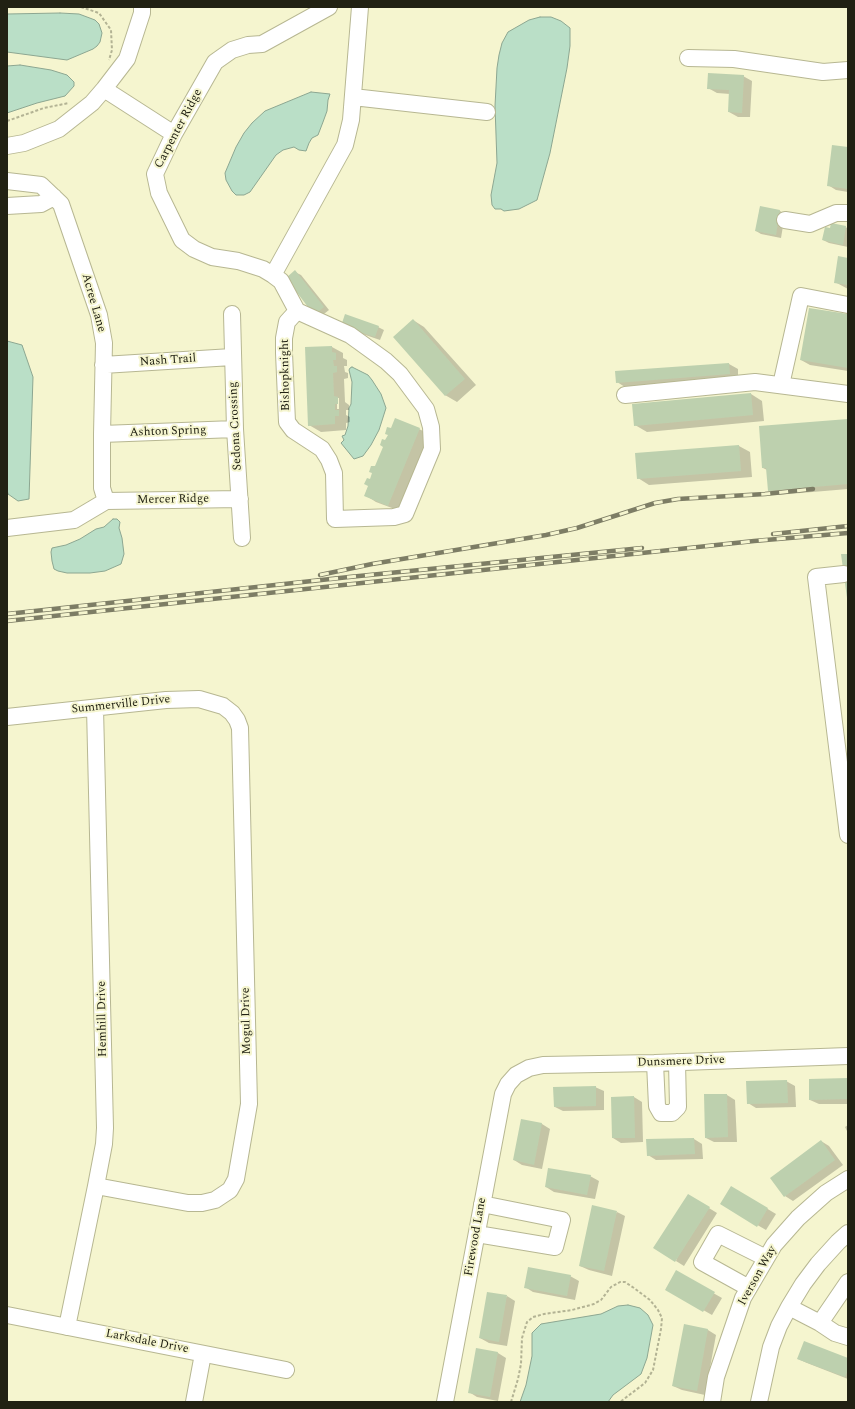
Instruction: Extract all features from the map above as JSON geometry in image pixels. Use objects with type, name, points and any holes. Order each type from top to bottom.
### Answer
[{"type":"street","points":[[7,146],[24,143],[59,129],[92,103],[127,60],[142,13],[142,7]]},
{"type":"street","name":"Carpenter Ridge","points":[[298,311],[281,281],[273,275],[262,269],[238,261],[212,257],[194,249],[182,240],[159,193],[155,174],[174,134],[215,62],[232,50],[262,44],[329,7]]},
{"type":"street","points":[[273,275],[345,145],[351,120],[360,7]]},
{"type":"street","points":[[688,58],[734,59],[823,72],[848,70]]},
{"type":"street","points":[[104,90],[174,134]]},
{"type":"street","points":[[353,97],[487,112]]},
{"type":"street","name":"Acree Lane","points":[[7,180],[42,185],[61,204],[99,315],[104,344],[102,488],[106,501]]},
{"type":"street","points":[[7,206],[41,204],[54,197]]},
{"type":"street","points":[[785,220],[810,224],[836,213],[848,213]]},
{"type":"street","points":[[781,385],[801,296],[848,305]]},
{"type":"street","name":"Bishopknight","points":[[298,311],[350,335],[386,361],[400,374],[426,409],[431,427],[432,448],[405,514],[394,517],[335,519],[334,473],[330,460],[322,449],[293,430],[287,422],[284,338],[287,322],[298,311]]},
{"type":"street","name":"Sedona Crossing","points":[[232,314],[235,429],[242,538]]},
{"type":"street","name":"Nash Trail","points":[[103,365],[232,357]]},
{"type":"street","points":[[624,395],[755,382],[848,394]]},
{"type":"street","name":"Ashton Spring","points":[[102,434],[235,429]]},
{"type":"street","name":"Mercer Ridge","points":[[106,501],[240,499]]},
{"type":"street","points":[[7,528],[74,520],[106,501]]},
{"type":"street","points":[[844,574],[816,577],[848,835]]},
{"type":"street","name":"Summerville Drive","points":[[7,717],[166,700],[199,699],[223,706],[232,712]]},
{"type":"street","name":"Hemhill Drive","points":[[67,1327],[96,1186],[104,1144],[105,1128],[95,708]]},
{"type":"street","name":"Mogul Drive","points":[[96,1186],[188,1203],[202,1203],[215,1200],[230,1190],[236,1179],[249,1104],[240,728],[232,712]]},
{"type":"street","name":"Dunsmere Drive","points":[[516,1075],[529,1068],[544,1065],[655,1063],[848,1056]]},
{"type":"street","points":[[655,1063],[657,1106],[661,1113],[672,1113],[678,1107],[677,1062]]},
{"type":"street","name":"Firewood Lane","points":[[445,1402],[503,1094],[508,1084],[516,1075]]},
{"type":"street","name":"Iverson Way","points":[[712,1402],[716,1377],[743,1298],[766,1258],[774,1245],[798,1218],[826,1193],[848,1179]]},
{"type":"street","points":[[477,1234],[555,1247],[562,1220],[482,1204]]},
{"type":"street","points":[[759,1402],[771,1347],[778,1326],[803,1284],[818,1264],[848,1233]]},
{"type":"street","points":[[749,1288],[702,1262],[718,1234],[766,1258]]},
{"type":"street","points":[[820,1323],[848,1282]]},
{"type":"street","points":[[789,1307],[820,1323],[835,1333],[848,1336]]},
{"type":"street","name":"Larksdale Drive","points":[[7,1315],[286,1370]]},
{"type":"street","points":[[194,1402],[203,1354]]},
{"type":"path","points":[[82,7],[99,13],[112,30],[112,50],[108,62]]},
{"type":"path","points":[[7,121],[44,108],[68,103],[74,100]]},
{"type":"path","points":[[511,1402],[518,1379],[521,1364],[522,1338],[527,1322],[533,1317],[544,1314],[572,1310],[594,1304],[601,1300],[611,1287],[620,1282],[625,1282],[650,1300],[658,1310],[662,1318],[662,1329],[653,1370],[645,1383],[620,1402]]},
{"type":"shaded area","points":[[7,14],[79,14],[95,20],[99,24],[102,33],[100,42],[97,46],[67,60],[7,52]]},
{"type":"shaded area","points":[[540,17],[551,17],[561,21],[570,28],[570,46],[567,68],[550,153],[537,200],[519,209],[504,211],[501,209],[495,209],[492,205],[491,195],[497,163],[495,106],[499,55],[502,43],[508,32],[529,20]]},
{"type":"shaded area","points":[[20,65],[51,70],[67,75],[74,82],[74,86],[65,96],[7,113],[7,66]]},
{"type":"shaded area","points":[[311,92],[330,94],[327,111],[318,135],[312,138],[306,151],[299,150],[294,147],[283,150],[276,155],[250,192],[244,195],[236,195],[226,180],[225,173],[236,147],[244,133],[265,111]]},
{"type":"shaded area","points":[[7,341],[22,345],[33,377],[29,499],[18,501],[8,494],[7,490]]},
{"type":"shaded area","points":[[352,367],[368,375],[381,394],[386,408],[379,430],[371,445],[363,456],[354,459],[341,443],[344,440],[342,436],[345,435],[348,426],[352,382],[349,370]]},
{"type":"shaded area","points":[[113,519],[117,519],[120,522],[119,528],[124,554],[121,564],[105,571],[90,573],[67,573],[54,569],[51,552],[52,548],[66,545],[80,539],[96,529],[104,527]]},
{"type":"shaded area","points":[[628,1305],[640,1308],[648,1315],[653,1325],[647,1358],[641,1374],[613,1395],[608,1402],[520,1402],[526,1385],[532,1356],[532,1333],[541,1324],[601,1314],[618,1306]]},
{"type":"building","points":[[708,73],[744,75],[742,113],[728,112],[729,90],[707,89]]},
{"type":"building","points":[[832,145],[848,147],[848,189],[827,186]]},
{"type":"building","points":[[760,206],[780,210],[776,235],[755,231]]},
{"type":"building","points":[[831,223],[846,226],[843,245],[822,240],[825,227],[830,228]]},
{"type":"building","points":[[838,256],[848,258],[848,285],[834,283]]},
{"type":"building","points":[[295,270],[324,307],[314,315],[286,278]]},
{"type":"building","points":[[809,308],[848,314],[848,368],[800,360]]},
{"type":"building","points":[[345,314],[379,326],[375,337],[341,326]]},
{"type":"building","points":[[413,319],[465,379],[445,396],[393,337]]},
{"type":"building","points":[[332,346],[332,352],[336,353],[336,360],[333,360],[334,366],[337,366],[337,372],[333,373],[334,396],[338,397],[338,404],[335,404],[335,410],[339,410],[339,416],[335,416],[335,424],[308,426],[305,347]]},
{"type":"building","points":[[729,363],[730,374],[616,383],[615,371]]},
{"type":"building","points":[[751,393],[753,415],[634,426],[632,404]]},
{"type":"building","points":[[395,418],[420,428],[388,506],[364,496],[368,486],[364,484],[367,478],[370,479],[372,473],[369,472],[371,466],[375,466],[383,447],[380,445],[382,439],[385,440],[388,435],[385,434],[387,427],[391,428]]},
{"type":"building","points":[[848,419],[848,484],[768,491],[766,468],[762,468],[759,426]]},
{"type":"building","points":[[739,445],[741,471],[637,479],[635,453]]},
{"type":"building","points":[[841,554],[848,554],[848,598],[847,598]]},
{"type":"building","points":[[848,1078],[848,1099],[809,1100],[809,1079]]},
{"type":"building","points":[[787,1080],[788,1103],[747,1104],[746,1081]]},
{"type":"building","points":[[596,1086],[596,1106],[554,1107],[553,1087]]},
{"type":"building","points":[[704,1094],[727,1094],[728,1137],[705,1138]]},
{"type":"building","points":[[634,1096],[635,1138],[612,1138],[611,1097]]},
{"type":"building","points":[[521,1119],[542,1123],[534,1165],[513,1160]]},
{"type":"building","points":[[694,1138],[695,1154],[647,1156],[646,1139]]},
{"type":"building","points":[[821,1140],[835,1160],[784,1197],[770,1178]]},
{"type":"building","points":[[548,1168],[591,1175],[587,1195],[545,1187]]},
{"type":"building","points":[[731,1186],[768,1208],[757,1227],[720,1204]]},
{"type":"building","points":[[688,1194],[710,1207],[675,1262],[653,1248]]},
{"type":"building","points":[[592,1205],[617,1211],[604,1271],[579,1266]]},
{"type":"building","points":[[528,1267],[571,1275],[567,1296],[524,1288]]},
{"type":"building","points":[[676,1270],[715,1292],[703,1312],[665,1290]]},
{"type":"building","points":[[487,1292],[507,1295],[499,1342],[479,1338]]},
{"type":"building","points":[[684,1324],[708,1329],[697,1391],[672,1386]]},
{"type":"building","points":[[804,1341],[848,1358],[848,1370],[845,1377],[797,1359]]},
{"type":"building","points":[[476,1348],[498,1352],[490,1397],[468,1393]]},
{"type":"railway","points":[[320,575],[372,564],[546,535],[577,528],[655,503],[678,499],[765,494],[813,489]]},
{"type":"railway","points":[[773,534],[848,526]]},
{"type":"railway","points":[[7,621],[754,541],[848,533]]},
{"type":"railway","points":[[7,614],[349,577],[642,548]]}]
